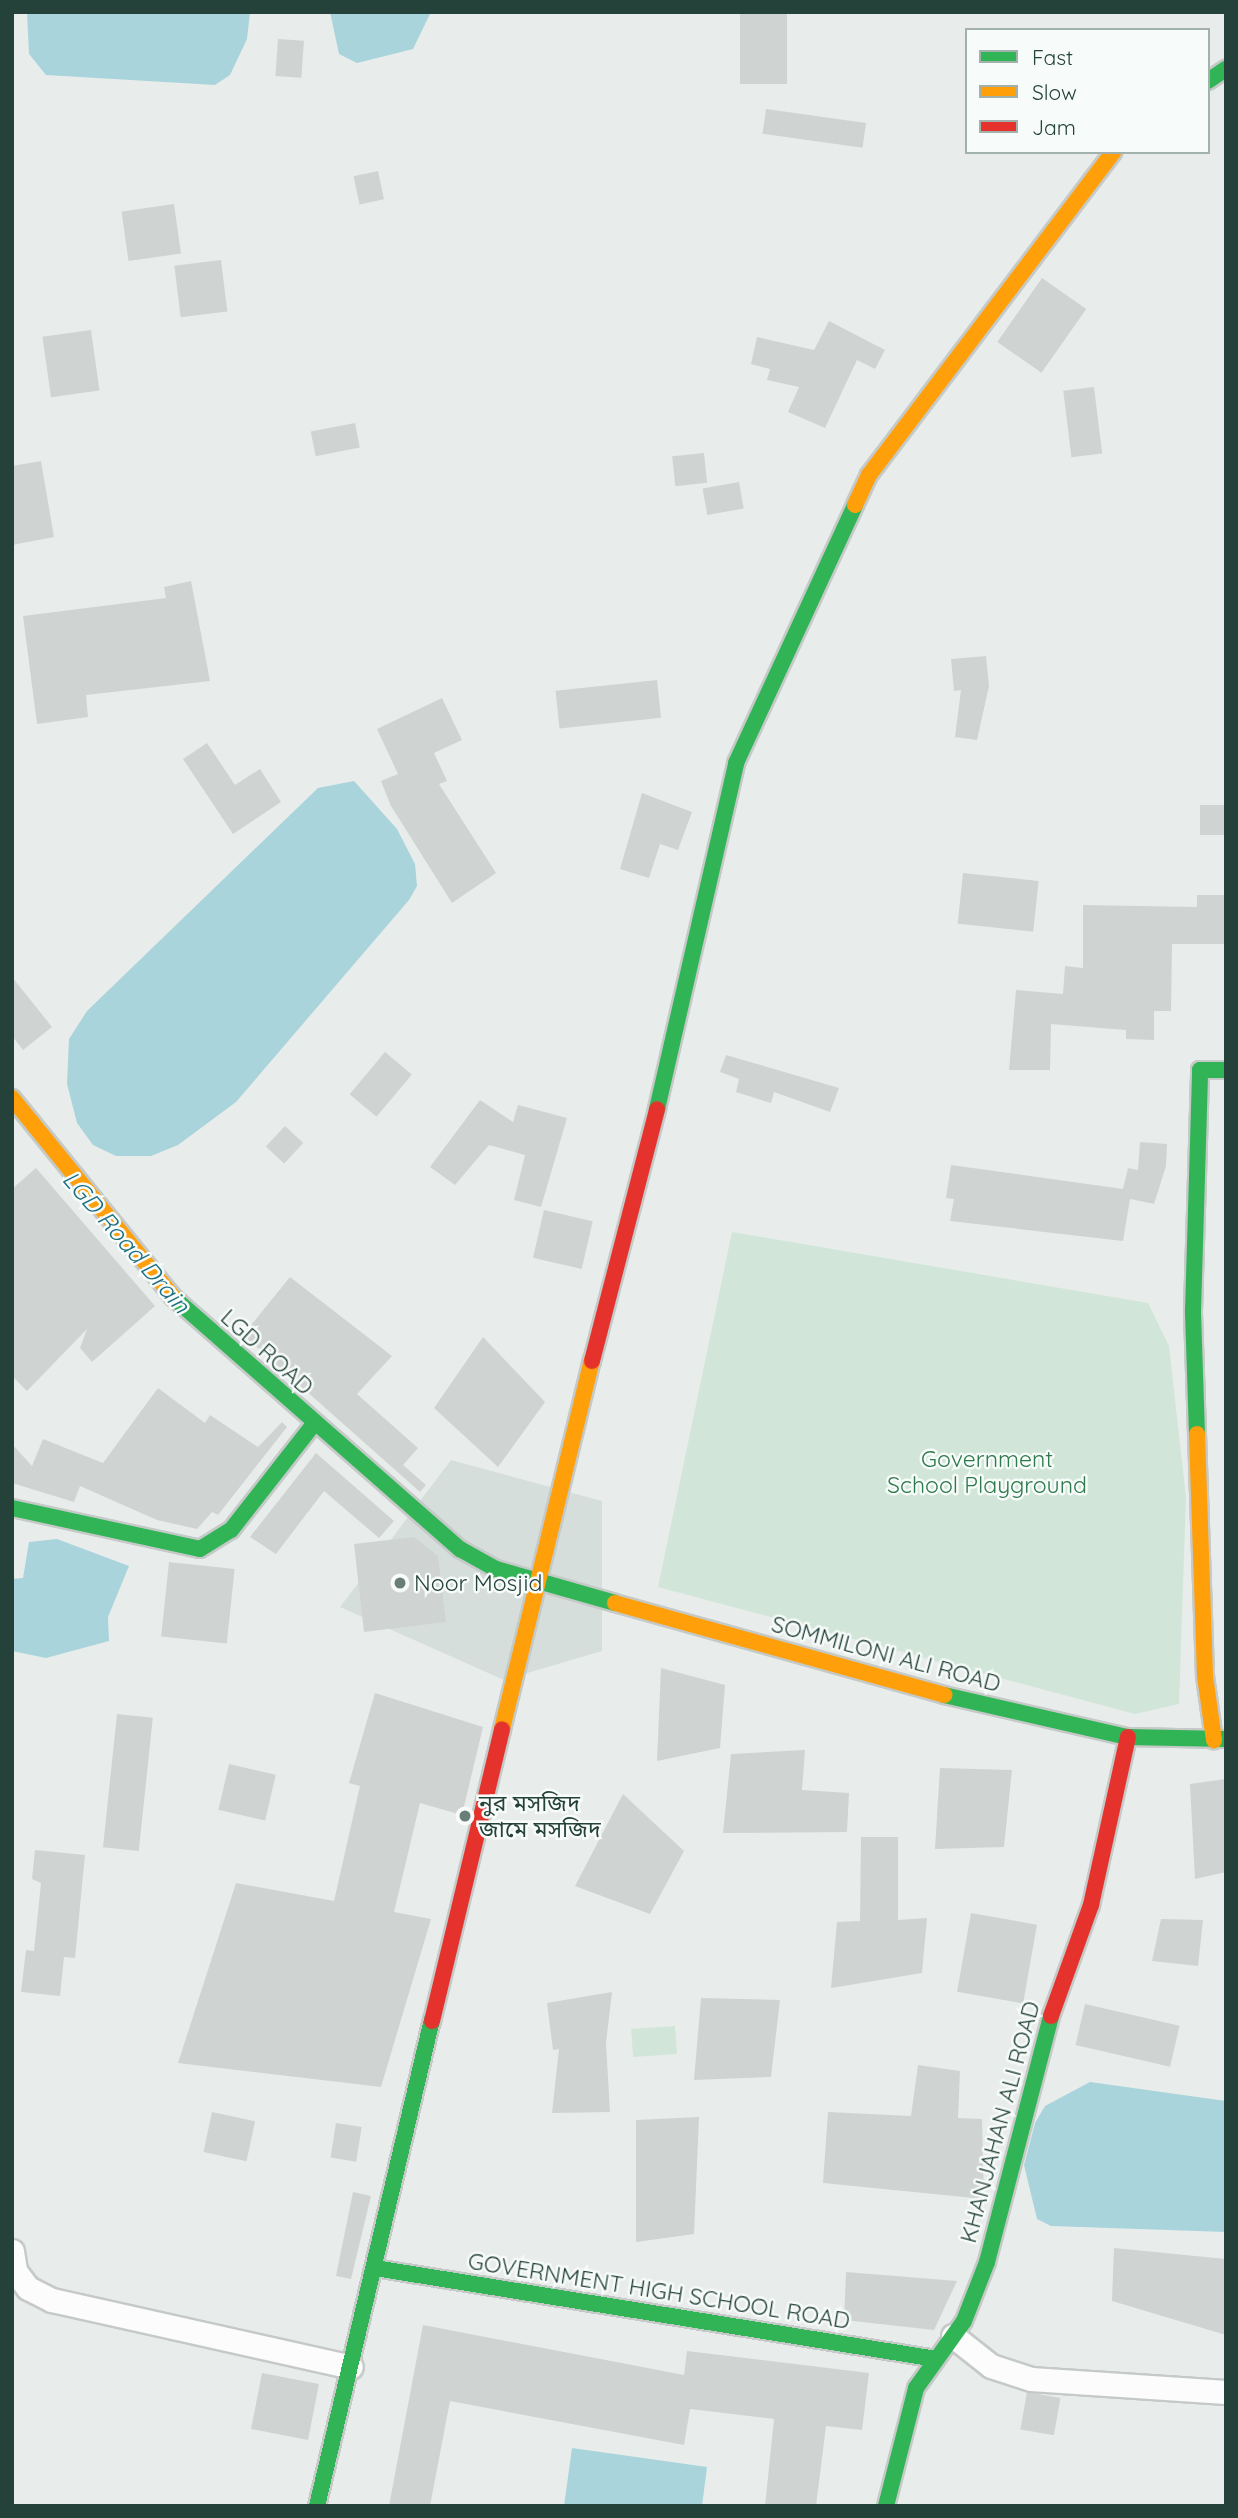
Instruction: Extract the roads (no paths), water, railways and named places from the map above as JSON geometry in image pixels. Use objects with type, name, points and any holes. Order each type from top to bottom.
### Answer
[{"type":"street","points":[[1210,80],[1226,69]]},
{"type":"street","points":[[317,2506],[736,763],[869,475],[1110,154]]},
{"type":"street","points":[[1220,1740],[1205,1675],[1193,1311],[1200,1070],[1226,1070]]},
{"type":"street","name":"LGD ROAD","points":[[12,1097],[170,1294],[313,1425],[460,1549],[540,1584]]},
{"type":"street","points":[[12,1508],[200,1549],[231,1530],[313,1425]]},
{"type":"street","name":"SOMMILONI ALI ROAD","points":[[540,1584],[934,1693],[1128,1737],[1220,1740]]},
{"type":"street","name":"KHANJAHAN ALI ROAD","points":[[886,2506],[916,2388],[953,2336],[986,2262],[1056,1997],[1091,1905],[1128,1737]]},
{"type":"street","points":[[12,2251],[15,2271],[28,2288],[52,2300],[351,2367]]},
{"type":"street","name":"GOVERNMENT HIGH SCHOOL ROAD","points":[[374,2268],[936,2359]]},
{"type":"street","points":[[953,2336],[991,2366],[1031,2379],[1226,2392]]},
{"type":"water","points":[[27,12],[250,12],[247,39],[230,75],[215,85],[46,75],[29,54]]},
{"type":"water","points":[[330,12],[431,12],[413,49],[357,63],[339,54]]},
{"type":"water","points":[[354,781],[397,829],[415,864],[417,886],[409,900],[236,1102],[178,1145],[151,1156],[116,1156],[93,1145],[77,1123],[67,1084],[69,1039],[87,1011],[318,788]]},
{"type":"water","points":[[57,1539],[129,1566],[108,1617],[109,1641],[46,1658],[12,1651],[12,1579],[23,1578],[29,1542]]},
{"type":"water","points":[[1090,2082],[1226,2101],[1226,2232],[1051,2226],[1037,2219],[1024,2165],[1035,2123],[1045,2106]]},
{"type":"water","points":[[572,2448],[707,2467],[702,2506],[564,2506]]},
{"type":"place","name":"Noor Mosjid","points":[[400,1583]]},
{"type":"place","name":"নুর মসজিদ জামে মসজিদ","points":[[465,1816]]},
{"type":"water label","name":"LGD Road Drain","points":[[126,1242]]},
{"type":"park label","name":"Government School Playground","points":[[987,1472]]}]
